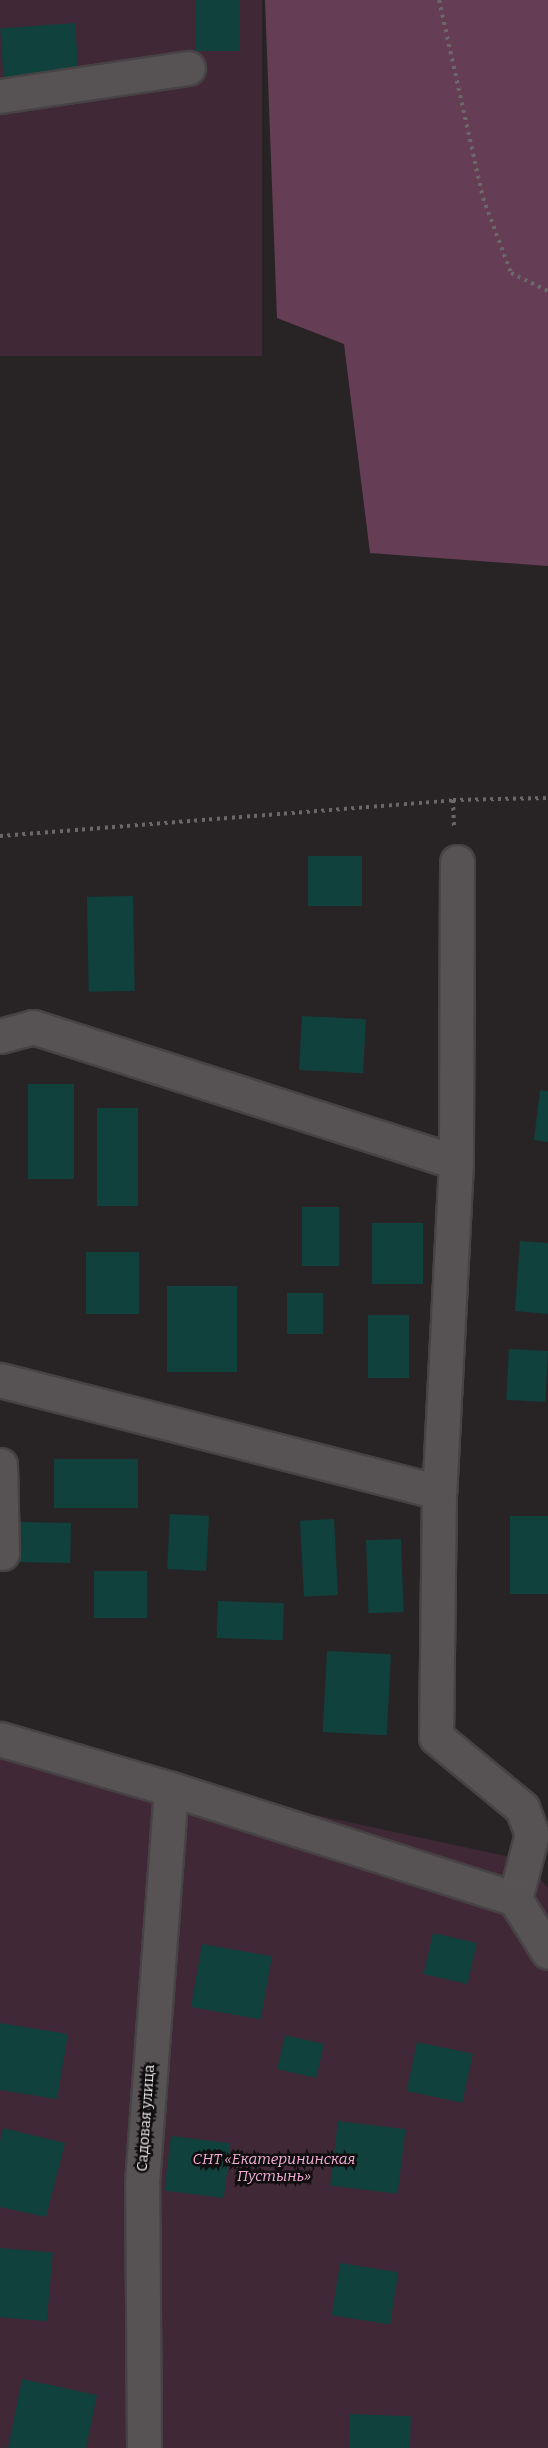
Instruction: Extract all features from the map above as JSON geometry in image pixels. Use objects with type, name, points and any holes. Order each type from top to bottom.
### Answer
[{"type":"street","points":[[0,96],[188,68]]},
{"type":"street","points":[[457,862],[456,1162],[440,1492],[436,1737],[522,1808],[532,1834],[515,1899]]},
{"type":"street","points":[[0,1036],[33,1026],[456,1162]]},
{"type":"street","points":[[0,1380],[440,1492]]},
{"type":"street","points":[[0,1465],[2,1553]]},
{"type":"street","points":[[0,1739],[171,1789],[515,1899],[548,1952]]},
{"type":"street","name":"Садовая улица","points":[[144,2448],[141,2183],[171,1789]]},
{"type":"path","points":[[439,0],[483,198],[511,273],[548,291]]},
{"type":"path","points":[[0,836],[453,800],[548,798]]},
{"type":"green space","points":[[0,0],[262,0],[262,356],[0,356]]},
{"type":"green space","name":"СНТ «Екатерининская Пустынь»","points":[[0,1747],[524,1860],[548,1888],[548,2448],[0,2448]]},
{"type":"shaded area","points":[[265,0],[548,0],[548,566],[370,553],[344,344],[277,318]]},
{"type":"building","points":[[196,0],[240,0],[240,51],[196,51]]},
{"type":"building","points":[[75,23],[79,74],[4,79],[0,28]]},
{"type":"building","points":[[308,856],[362,856],[362,906],[308,906]]},
{"type":"building","points":[[133,896],[135,991],[89,992],[87,897]]},
{"type":"building","points":[[302,1016],[366,1019],[363,1073],[299,1070]]},
{"type":"building","points":[[28,1084],[74,1084],[74,1179],[28,1179]]},
{"type":"building","points":[[540,1090],[548,1091],[548,1142],[534,1140]]},
{"type":"building","points":[[97,1108],[138,1108],[138,1206],[97,1206]]},
{"type":"building","points":[[302,1207],[339,1207],[339,1266],[302,1266]]},
{"type":"building","points":[[372,1223],[423,1223],[423,1284],[372,1284]]},
{"type":"building","points":[[520,1241],[548,1243],[548,1314],[515,1311]]},
{"type":"building","points":[[86,1252],[139,1252],[139,1314],[86,1314]]},
{"type":"building","points":[[167,1286],[237,1286],[237,1372],[167,1372]]},
{"type":"building","points":[[287,1293],[323,1293],[323,1334],[287,1334]]},
{"type":"building","points":[[368,1315],[409,1315],[409,1378],[368,1378]]},
{"type":"building","points":[[509,1349],[548,1351],[545,1402],[506,1400]]},
{"type":"building","points":[[54,1459],[138,1459],[138,1508],[54,1508]]},
{"type":"building","points":[[170,1514],[209,1516],[206,1571],[167,1569]]},
{"type":"building","points":[[510,1516],[548,1516],[548,1594],[510,1594]]},
{"type":"building","points":[[334,1519],[338,1595],[304,1597],[300,1521]]},
{"type":"building","points":[[18,1522],[71,1523],[70,1563],[17,1562]]},
{"type":"building","points":[[401,1539],[404,1612],[369,1613],[366,1540]]},
{"type":"building","points":[[94,1571],[147,1571],[147,1618],[94,1618]]},
{"type":"building","points":[[218,1601],[284,1603],[283,1640],[217,1638]]},
{"type":"building","points":[[327,1651],[391,1654],[387,1735],[323,1732]]},
{"type":"building","points":[[433,1933],[477,1943],[467,1984],[424,1974]]},
{"type":"building","points":[[202,1944],[272,1956],[261,2019],[191,2007]]},
{"type":"building","points":[[0,2023],[68,2034],[57,2099],[0,2090]]},
{"type":"building","points":[[285,2035],[324,2044],[316,2078],[277,2069]]},
{"type":"building","points":[[417,2042],[473,2054],[462,2103],[407,2091]]},
{"type":"building","points":[[338,2121],[405,2129],[398,2194],[330,2186]]},
{"type":"building","points":[[3,2128],[65,2143],[46,2217],[0,2207],[0,2142]]},
{"type":"building","points":[[171,2136],[231,2143],[224,2198],[164,2191]]},
{"type":"building","points":[[0,2248],[53,2253],[47,2321],[0,2317]]},
{"type":"building","points":[[340,2263],[398,2272],[390,2325],[332,2315]]},
{"type":"building","points":[[22,2379],[97,2395],[86,2448],[8,2448]]},
{"type":"building","points":[[350,2414],[411,2416],[410,2448],[349,2448]]}]
